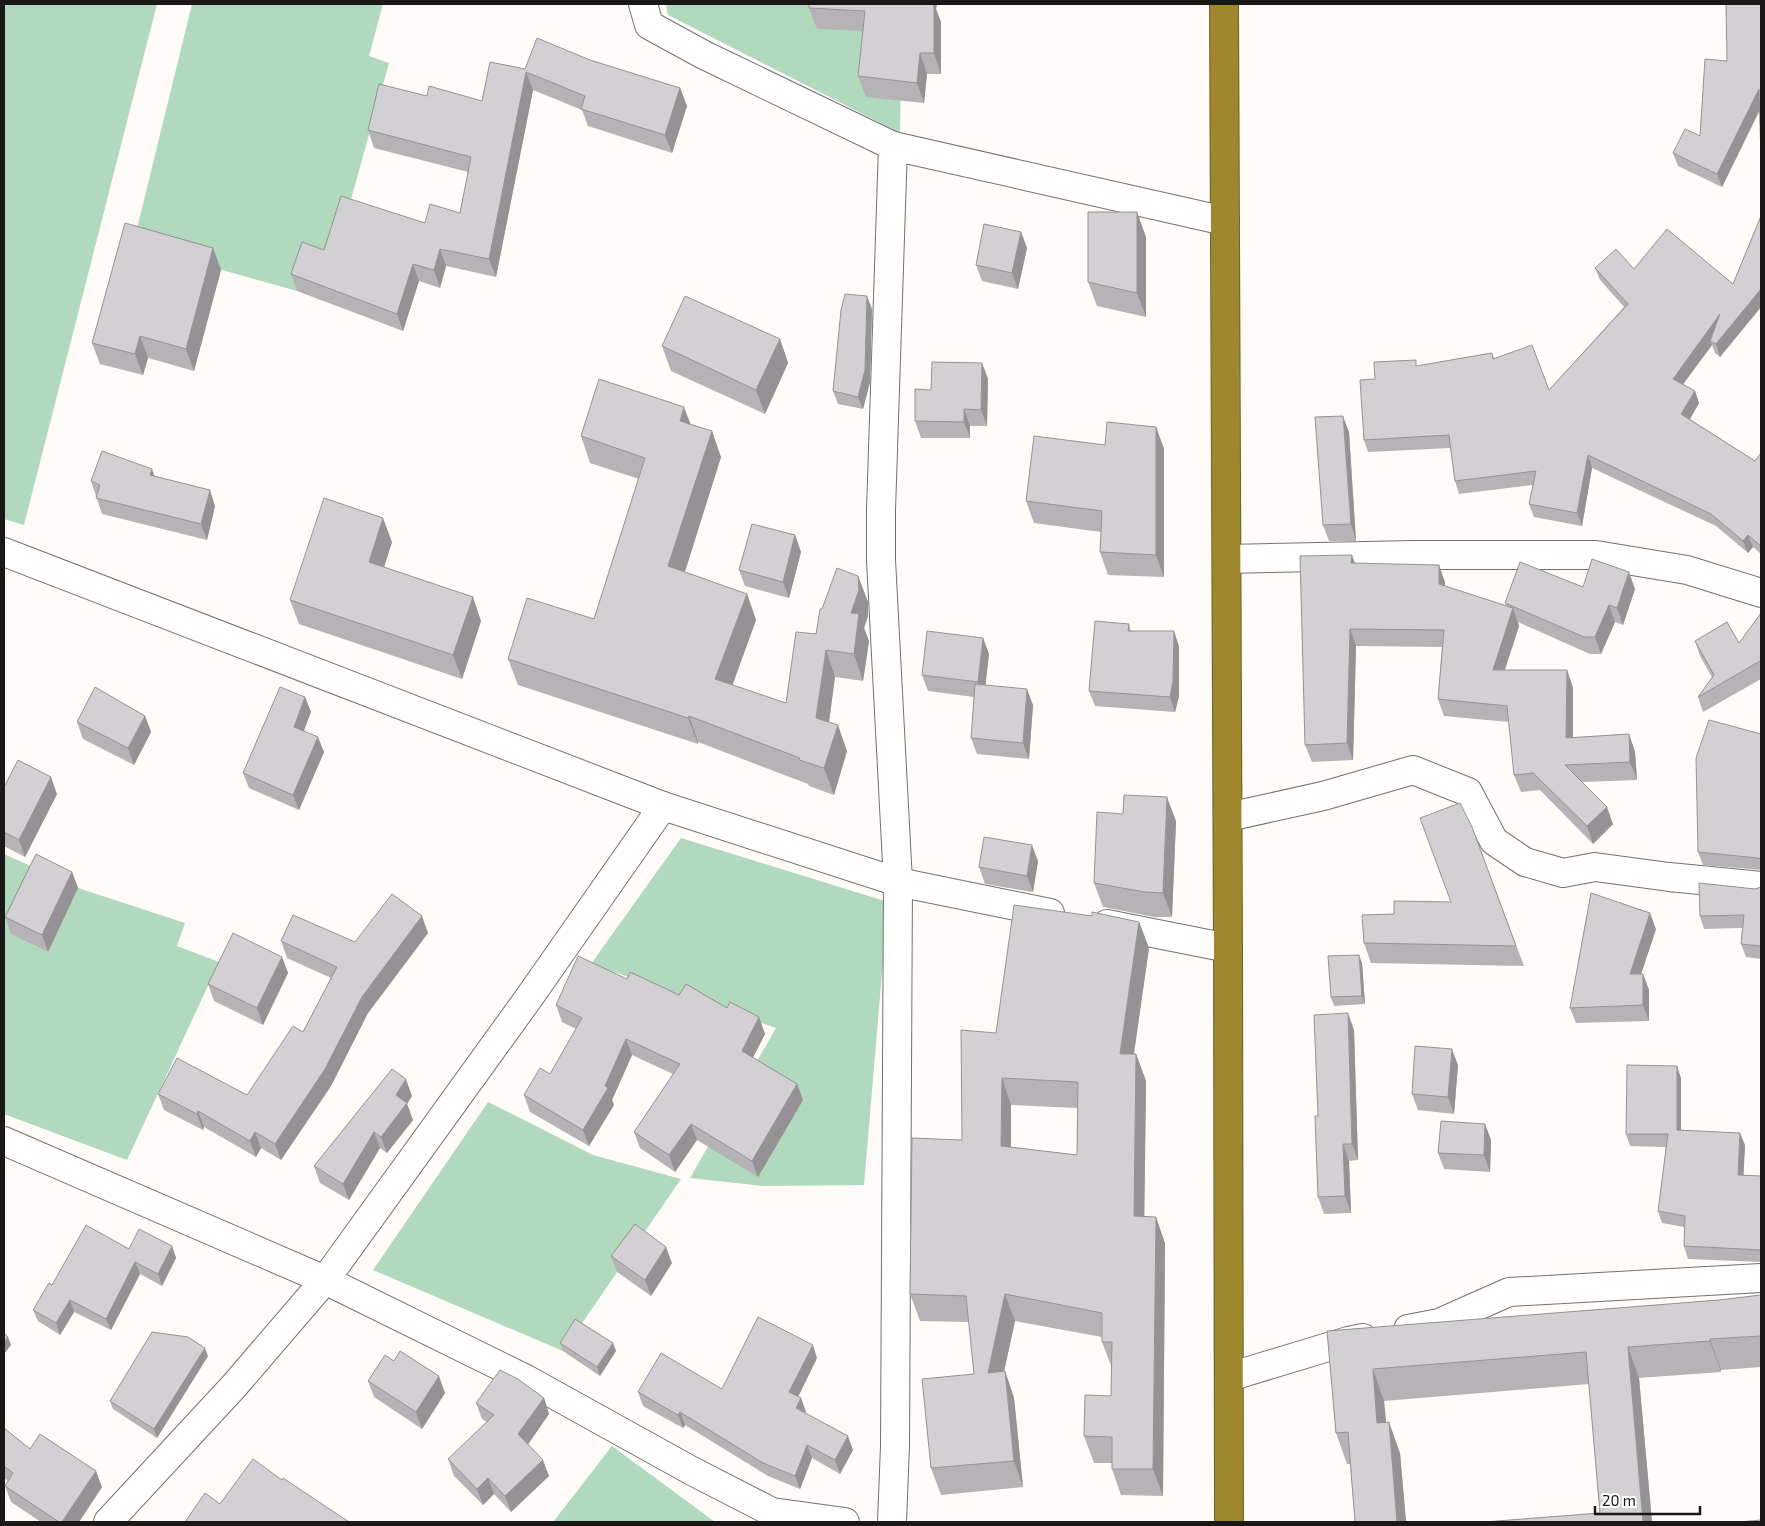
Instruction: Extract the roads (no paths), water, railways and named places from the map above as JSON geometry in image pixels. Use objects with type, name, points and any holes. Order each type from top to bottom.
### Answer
[{"type":"highway","points":[[1224,4],[1229,1522]]},
{"type":"street","points":[[643,4],[649,25],[704,55],[893,146],[1225,221]]},
{"type":"street","points":[[892,1522],[895,1446],[898,882],[881,560],[881,510],[893,146]]},
{"type":"street","points":[[4,552],[663,806],[898,882],[1228,948]]},
{"type":"street","points":[[1227,560],[1403,556],[1596,555],[1687,570],[1761,593]]},
{"type":"street","points":[[1228,817],[1323,796],[1414,770],[1468,792],[1494,841],[1525,862],[1563,873],[1595,867],[1669,878],[1761,886]]},
{"type":"street","points":[[108,1522],[234,1386],[325,1280],[528,999],[663,806]]},
{"type":"street","points":[[4,1141],[325,1280],[526,1378],[692,1471],[772,1512],[845,1522]]},
{"type":"street","points":[[1229,1377],[1348,1341],[1439,1323],[1510,1292],[1761,1278]]}]
